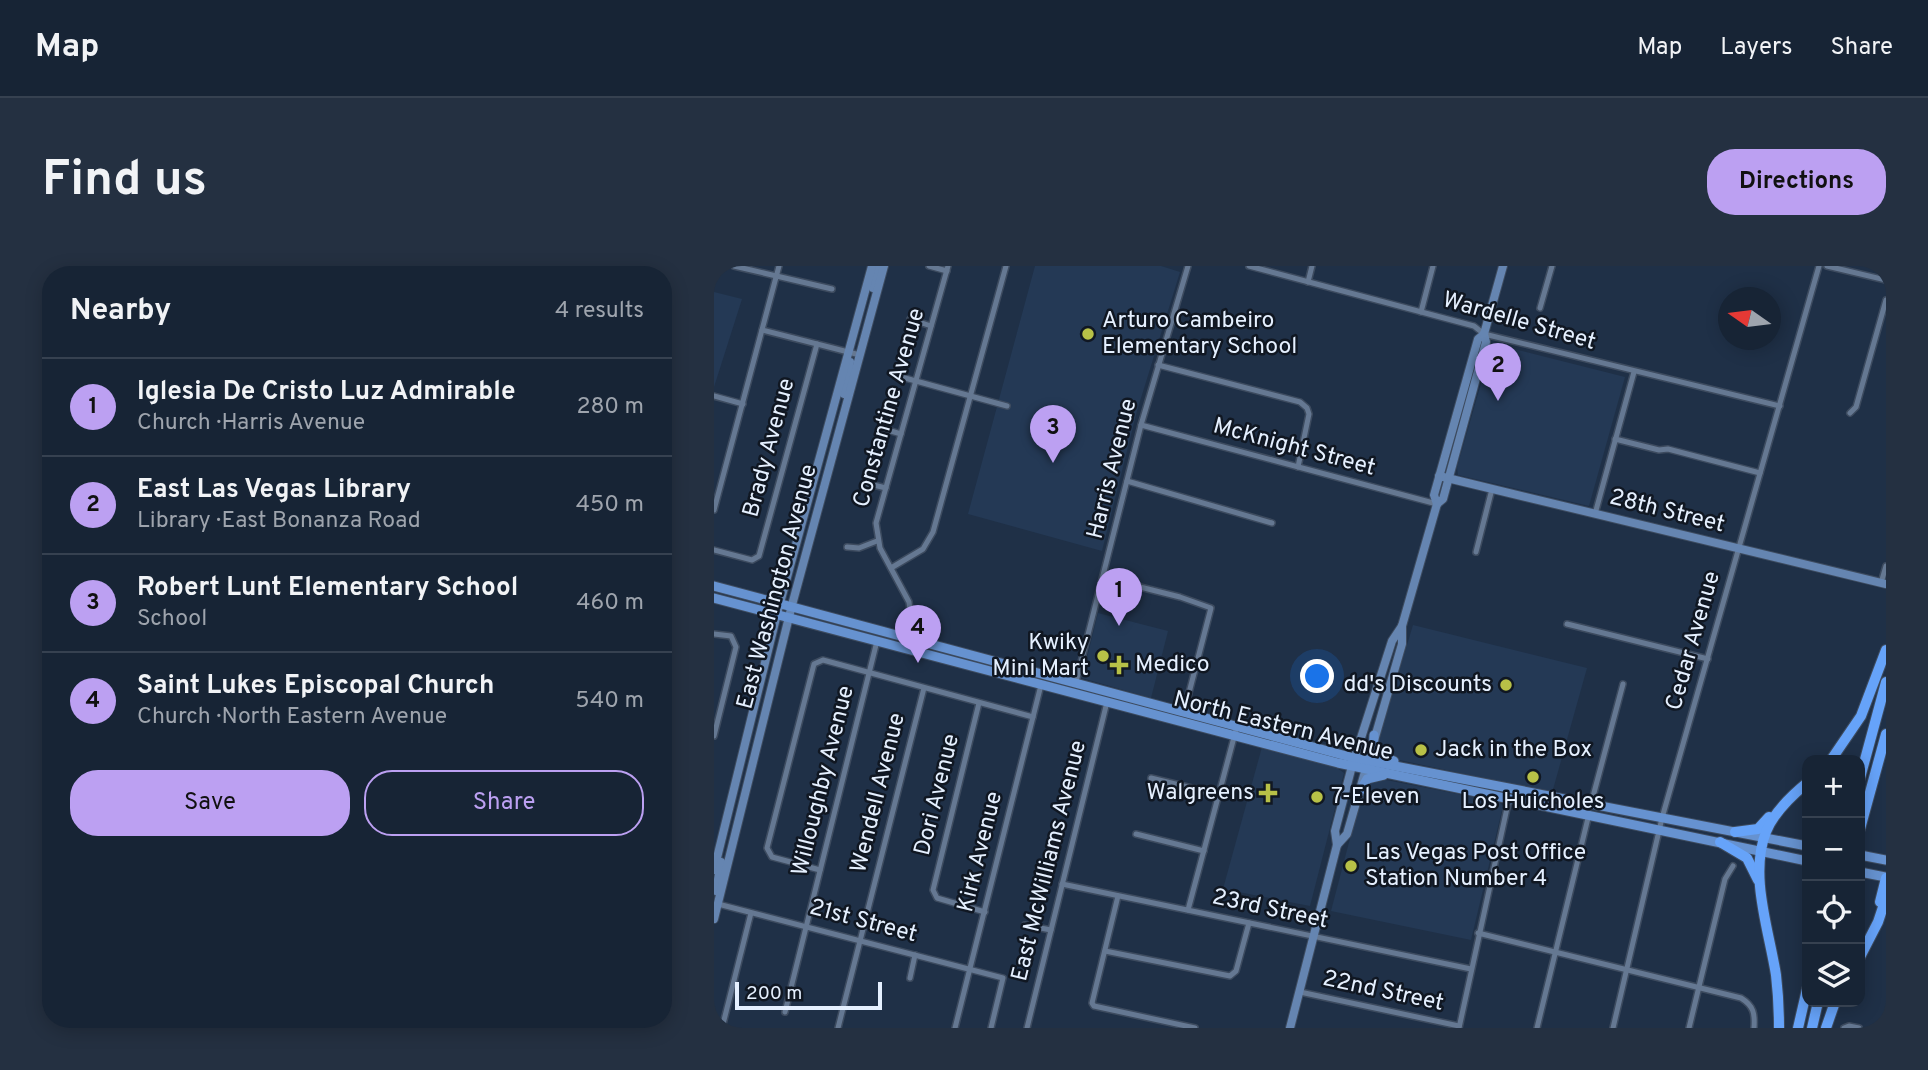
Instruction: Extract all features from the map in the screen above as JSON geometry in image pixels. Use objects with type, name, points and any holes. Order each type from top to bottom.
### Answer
[{"type":"highway","points":[[1835,755],[1861,716],[1886,650]]},
{"type":"highway","points":[[1865,760],[1886,682]]},
{"type":"highway","points":[[1863,818],[1886,734]]},
{"type":"highway","points":[[1779,1028],[1776,976],[1762,892],[1761,852],[1774,817],[1802,788]]},
{"type":"highway","points":[[1735,832],[1758,829],[1780,803],[1787,801]]},
{"type":"highway","points":[[1720,842],[1740,852],[1750,862],[1762,892]]},
{"type":"highway","points":[[1869,939],[1886,878]]},
{"type":"highway","points":[[1865,947],[1886,898]]},
{"type":"highway","points":[[1798,1028],[1803,1007]]},
{"type":"highway","points":[[1812,1028],[1817,1007]]},
{"type":"highway","points":[[1826,1028],[1833,1007]]},
{"type":"main road","name":"East Washington Avenue","points":[[714,919],[715,902],[840,428],[872,266]]},
{"type":"main road","points":[[871,315],[877,266]]},
{"type":"main road","name":"East Washington Avenue","points":[[714,870],[780,602],[853,354],[871,315],[884,266]]},
{"type":"main road","points":[[1290,1028],[1337,845],[1335,831],[1353,762],[1392,641],[1402,625],[1437,504],[1443,499],[1486,342],[1484,334],[1503,266]]},
{"type":"main road","points":[[1437,504],[1434,495],[1439,476],[1478,339],[1484,334]]},
{"type":"main road","name":"28th Street","points":[[1439,476],[1883,584]]},
{"type":"main road","name":"North Eastern Avenue","points":[[714,586],[1076,682],[1184,712],[1236,731]]},
{"type":"main road","name":"North Eastern Avenue","points":[[714,598],[1107,702],[1236,731],[1366,765],[1389,774],[1454,788],[1591,804],[1802,845]]},
{"type":"main road","points":[[1337,845],[1347,834],[1402,644],[1402,625]]},
{"type":"main road","points":[[867,637],[877,635],[893,639],[902,636]]},
{"type":"main road","points":[[1392,641],[1390,665],[1393,672]]},
{"type":"main road","points":[[1025,680],[1035,676],[1068,685],[1076,682]]},
{"type":"main road","points":[[1107,702],[1111,698],[1154,704]]},
{"type":"main road","points":[[1374,735],[1373,746],[1378,754],[1408,768]]},
{"type":"main road","name":"North Eastern Avenue","points":[[1366,765],[1408,768],[1484,783],[1510,794],[1589,814],[1802,860]]},
{"type":"main road","points":[[1357,796],[1367,779],[1389,774]]},
{"type":"main road","points":[[1454,788],[1458,784],[1478,787],[1484,783]]},
{"type":"main road","points":[[715,902],[725,838],[724,828]]},
{"type":"main road","points":[[1865,856],[1886,860]]},
{"type":"main road","points":[[1865,873],[1886,878]]},
{"type":"street","points":[[734,266],[832,289]]},
{"type":"street","points":[[714,510],[779,266]]},
{"type":"street","points":[[929,266],[947,269]]},
{"type":"street","points":[[891,568],[923,549],[929,541],[1006,266]]},
{"type":"street","name":"Harris Avenue","points":[[1076,682],[1141,425],[1188,266]]},
{"type":"street","name":"Wardelle Street","points":[[1249,266],[1474,326],[1484,334],[1780,406]]},
{"type":"street","points":[[1308,282],[1312,266]]},
{"type":"street","points":[[1420,312],[1433,267],[1425,266]]},
{"type":"street","points":[[1540,308],[1552,266]]},
{"type":"street","name":"Cedar Avenue","points":[[1613,1028],[1662,818],[1819,266]]},
{"type":"street","points":[[1827,266],[1886,281]]},
{"type":"street","name":"Constantine Avenue","points":[[902,636],[910,610],[909,602],[877,541],[876,523],[947,269]]},
{"type":"street","points":[[1850,414],[1856,407],[1886,300]]},
{"type":"street","points":[[910,319],[931,326]]},
{"type":"street","points":[[762,330],[853,354]]},
{"type":"street","name":"Brady Avenue","points":[[714,550],[756,559],[759,556],[817,344]]},
{"type":"street","points":[[1158,365],[1300,402],[1309,414],[1298,467]]},
{"type":"street","points":[[1595,514],[1634,372]]},
{"type":"street","points":[[894,375],[1007,406]]},
{"type":"street","points":[[714,396],[743,404]]},
{"type":"street","name":"McKnight Street","points":[[1141,425],[1437,504]]},
{"type":"street","points":[[881,428],[901,434]]},
{"type":"street","points":[[1615,439],[1760,472]]},
{"type":"street","points":[[1127,481],[1272,523]]},
{"type":"street","points":[[865,482],[886,488]]},
{"type":"street","points":[[1476,552],[1492,489]]},
{"type":"street","points":[[847,547],[859,548],[877,541]]},
{"type":"street","points":[[1883,584],[1886,566]]},
{"type":"street","points":[[1104,578],[1180,597],[1211,608],[1184,712]]},
{"type":"street","points":[[1567,624],[1708,659]]},
{"type":"street","points":[[714,634],[731,636],[736,647],[714,736]]},
{"type":"street","name":"Willoughby Avenue","points":[[785,1012],[877,640]]},
{"type":"street","points":[[820,870],[772,857],[768,852],[814,664],[823,660],[1033,717]]},
{"type":"street","name":"Kirk Avenue","points":[[955,1028],[1041,684]]},
{"type":"street","points":[[1591,804],[1623,684]]},
{"type":"street","name":"Wendell Avenue","points":[[838,1028],[924,688]]},
{"type":"street","name":"East McWilliams Avenue","points":[[1027,1028],[1107,702]]},
{"type":"street","name":"Dori Avenue","points":[[979,703],[933,895],[985,912]]},
{"type":"street","points":[[1188,910],[1236,731]]},
{"type":"street","points":[[1151,778],[1220,795]]},
{"type":"street","points":[[1459,1027],[1510,794]]},
{"type":"street","points":[[1537,1028],[1589,814]]},
{"type":"street","points":[[1136,834],[1204,851]]},
{"type":"street","points":[[1689,1028],[1726,879],[1733,866]]},
{"type":"street","name":"23rd Street","points":[[1062,884],[1471,969]]},
{"type":"street","points":[[1118,896],[1092,1003],[1094,1006],[1195,1028]]},
{"type":"street","name":"21st Street","points":[[715,902],[1003,978],[990,1028]]},
{"type":"street","points":[[722,1028],[751,913]]},
{"type":"street","points":[[1105,951],[1234,975],[1249,923]]},
{"type":"street","points":[[1026,925],[1051,930]]},
{"type":"street","points":[[1478,933],[1741,998],[1755,1013],[1754,1028]]},
{"type":"street","points":[[910,978],[915,955]]},
{"type":"street","name":"22nd Street","points":[[1300,992],[1459,1027]]},
{"type":"street","points":[[1845,1027],[1859,1028]]},
{"type":"shaded area","points":[[1035,266],[1161,266],[1180,272],[1137,411],[1102,551],[968,514]]},
{"type":"shaded area","points":[[714,292],[742,299],[714,387]]},
{"type":"shaded area","points":[[1498,345],[1625,377],[1589,506],[1458,475],[1457,467],[1491,349],[1492,346]]},
{"type":"shaded area","points":[[1098,613],[1168,631],[1151,698],[1082,678]]},
{"type":"shaded area","points":[[1413,625],[1587,668],[1552,793],[1381,754],[1378,742]]},
{"type":"shaded area","points":[[1262,747],[1337,768],[1344,773],[1310,906],[1223,889]]},
{"type":"shaded area","points":[[1381,779],[1499,802],[1503,806],[1471,940],[1331,911],[1363,789],[1370,781]]},
{"type":"place","name":"Arturo Cambeiro Elementary School","points":[[1088,334]]},
{"type":"place","name":"East Las Vegas Library","points":[[1498,401]]},
{"type":"place","name":"Robert Lunt Elementary School","points":[[1053,463]]},
{"type":"place","name":"Iglesia De Cristo Luz Admirable","points":[[1119,626]]},
{"type":"place","name":"Kwiky Mini Mart","points":[[1103,656]]},
{"type":"place","name":"Saint Lukes Episcopal Church","points":[[918,663]]},
{"type":"place","name":"Medico","points":[[1119,665]]},
{"type":"place","name":"dd's Discounts","points":[[1506,685]]},
{"type":"place","name":"Jack in the Box","points":[[1421,750]]},
{"type":"place","name":"Los Huicholes","points":[[1533,777]]},
{"type":"place","name":"Walgreens","points":[[1268,793]]},
{"type":"place","name":"7-Eleven","points":[[1317,797]]},
{"type":"place","name":"Las Vegas Post Office Station Number 4","points":[[1351,866]]}]
